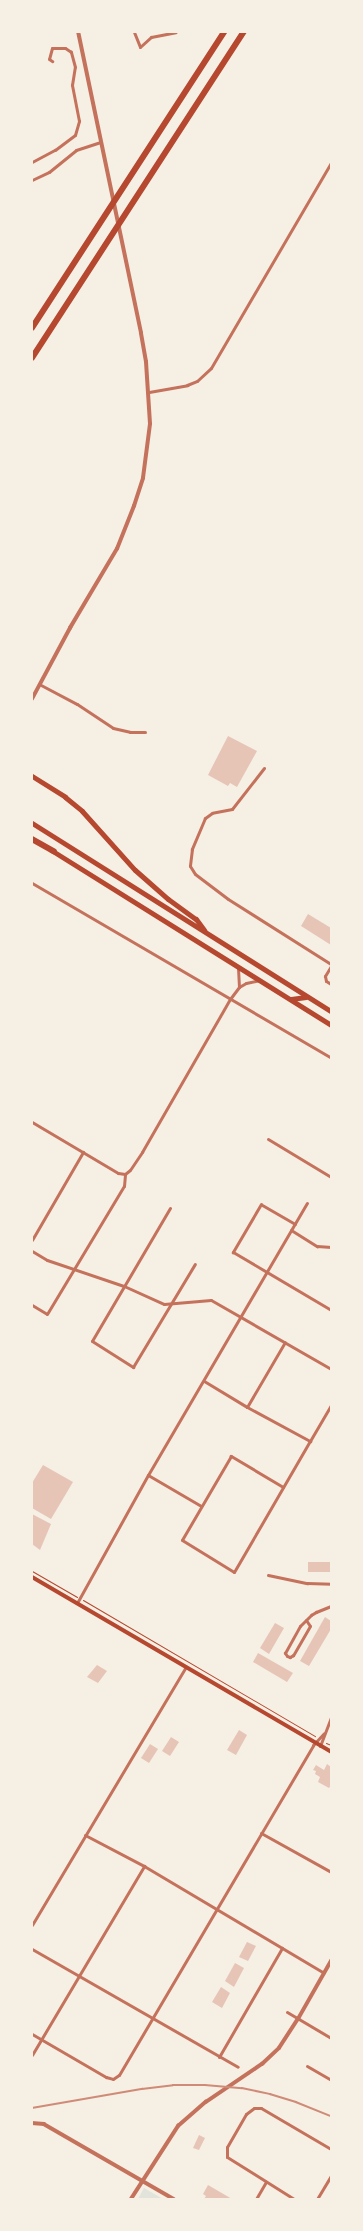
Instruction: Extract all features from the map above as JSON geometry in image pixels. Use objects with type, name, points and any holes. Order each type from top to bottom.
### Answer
[{"type":"highway","points":[[33,326],[224,32]]},
{"type":"highway","points":[[32,360],[244,32]]},
{"type":"highway","points":[[32,776],[65,797],[82,811],[135,870],[168,899],[196,919],[206,933]]},
{"type":"highway","points":[[32,823],[331,1011]]},
{"type":"highway","points":[[32,838],[331,1025]]},
{"type":"highway","points":[[291,999],[299,997],[309,998]]},
{"type":"main road","points":[[32,1577],[331,1752]]},
{"type":"street","points":[[32,699],[39,684],[116,549],[134,506],[143,478],[150,424],[149,392],[141,333],[110,192],[78,32]]},
{"type":"street","points":[[134,32],[140,47],[151,37],[176,32]]},
{"type":"street","points":[[32,162],[55,150],[75,135],[79,121],[72,85],[75,67],[71,52],[65,48],[52,48],[49,59],[52,61]]},
{"type":"street","points":[[32,180],[50,172],[76,150],[100,142]]},
{"type":"street","points":[[149,392],[187,385],[197,381],[211,368],[331,163]]},
{"type":"street","points":[[39,684],[77,704],[113,728],[130,732],[144,732]]},
{"type":"street","points":[[264,768],[232,809],[212,813],[205,818],[192,849],[190,866],[195,874],[228,899],[331,965],[325,979],[331,984]]},
{"type":"street","points":[[32,882],[331,1058]]},
{"type":"street","points":[[238,966],[240,978],[239,988]]},
{"type":"street","points":[[32,1305],[47,1314],[124,1186],[125,1174],[130,1170],[142,1152],[230,999],[239,988],[246,983],[260,980]]},
{"type":"street","points":[[32,1122],[118,1173],[125,1174]]},
{"type":"street","points":[[268,1139],[331,1176]]},
{"type":"street","points":[[32,1240],[83,1152]]},
{"type":"street","points":[[77,1603],[148,1474],[268,1272],[307,1203]]},
{"type":"street","points":[[295,1224],[261,1204],[233,1252],[331,1310]]},
{"type":"street","points":[[170,1208],[92,1341],[133,1367],[195,1264]]},
{"type":"street","points":[[291,1230],[317,1246],[331,1247]]},
{"type":"street","points":[[32,1251],[47,1260],[124,1286],[171,1305],[211,1300],[242,1316],[331,1369]]},
{"type":"street","points":[[247,1407],[285,1342]]},
{"type":"street","points":[[204,1381],[247,1407],[310,1441]]},
{"type":"street","points":[[284,1487],[231,1456],[182,1540],[234,1572],[284,1487],[331,1405]]},
{"type":"street","points":[[148,1474],[201,1506]]},
{"type":"street","points":[[268,1574],[307,1583],[331,1584]]},
{"type":"street","points":[[306,1620],[310,1626],[293,1655],[290,1657],[286,1656],[285,1653],[300,1626],[306,1620],[316,1612],[331,1606]]},
{"type":"street","points":[[32,1925],[186,1667]]},
{"type":"street","points":[[32,2034],[106,2077],[113,2078],[119,2075],[217,1910],[261,1832],[315,1743],[324,1733],[331,1717]]},
{"type":"street","points":[[320,1746],[325,1736],[324,1733]]},
{"type":"street","points":[[261,1832],[331,1872]]},
{"type":"street","points":[[86,1835],[144,1866],[324,1972]]},
{"type":"street","points":[[32,2055],[80,1977],[144,1866]]},
{"type":"street","points":[[219,2057],[282,1948]]},
{"type":"street","points":[[32,1949],[238,2067]]},
{"type":"street","points":[[131,2199],[178,2126],[206,2102],[262,2064],[279,2048],[298,2019],[331,1961]]},
{"type":"street","points":[[286,2012],[331,2038]]},
{"type":"street","points":[[307,2066],[331,2080]]},
{"type":"street","points":[[294,2199],[232,2161],[226,2151],[246,2114],[254,2108],[261,2108],[331,2149]]},
{"type":"street","points":[[32,2123],[44,2124],[174,2199]]},
{"type":"street","points":[[317,2199],[331,2176]]},
{"type":"street","points":[[256,2199],[266,2182]]},
{"type":"path","points":[[32,1571],[74,1595]]},
{"type":"path","points":[[83,1600],[316,1736]]},
{"type":"path","points":[[325,1742],[331,1745]]},
{"type":"shaded area","points":[[144,2188],[163,2199],[138,2199]]},
{"type":"building","points":[[228,736],[257,751],[237,787],[230,783],[228,786],[208,775]]},
{"type":"building","points":[[308,914],[331,928],[331,945],[301,926]]},
{"type":"building","points":[[43,1465],[73,1482],[51,1519],[32,1508],[32,1483]]},
{"type":"building","points":[[32,1514],[51,1524],[40,1550],[32,1544]]},
{"type":"building","points":[[308,1562],[331,1562],[331,1572],[308,1572]]},
{"type":"building","points":[[325,1617],[331,1621],[331,1629],[309,1666],[300,1661]]},
{"type":"building","points":[[275,1623],[284,1628],[269,1654],[260,1648]]},
{"type":"building","points":[[258,1653],[293,1673],[287,1682],[253,1662]]},
{"type":"building","points":[[97,1665],[107,1671],[98,1683],[87,1677]]},
{"type":"building","points":[[239,1730],[247,1735],[236,1755],[227,1750]]},
{"type":"building","points":[[171,1737],[179,1742],[170,1756],[162,1751]]},
{"type":"building","points":[[150,1744],[158,1749],[149,1763],[141,1758]]},
{"type":"building","points":[[327,1764],[331,1767],[331,1785],[329,1788],[318,1782],[320,1777],[315,1774],[316,1771],[313,1770],[316,1765],[324,1770]]},
{"type":"building","points":[[247,1942],[256,1946],[248,1961],[239,1957]]},
{"type":"building","points":[[235,1963],[244,1968],[234,1987],[225,1981]]},
{"type":"building","points":[[221,1987],[230,1993],[222,2008],[212,2002]]},
{"type":"building","points":[[199,2135],[205,2138],[199,2150],[193,2148]]},
{"type":"building","points":[[208,2185],[232,2199],[204,2199],[206,2196],[203,2194]]},
{"type":"railway","points":[[32,2108],[142,2089],[173,2085],[205,2085],[242,2088],[270,2094],[296,2102],[331,2116]]}]
